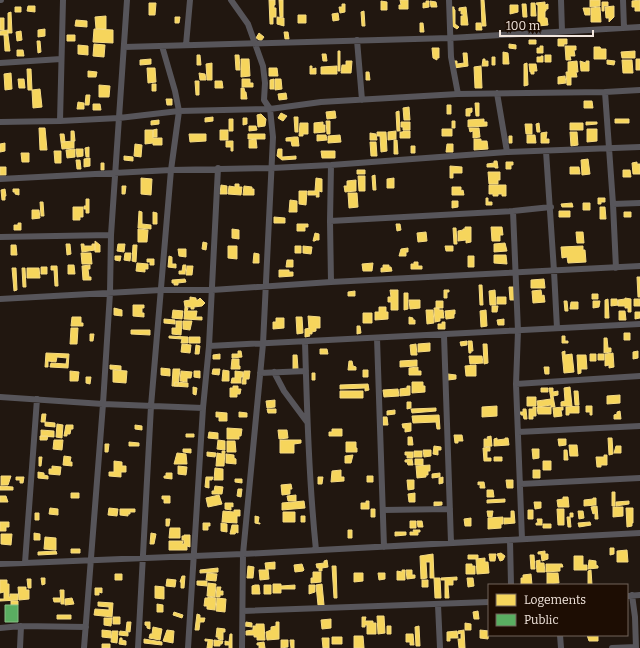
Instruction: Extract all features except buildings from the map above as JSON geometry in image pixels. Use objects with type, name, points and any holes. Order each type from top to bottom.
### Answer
[{"type":"street","points":[[60,121],[63,0]]},
{"type":"street","points":[[84,648],[103,404],[110,293],[111,235],[127,0]]},
{"type":"street","points":[[186,45],[190,0]]},
{"type":"street","points":[[231,0],[248,24],[263,66],[265,83],[264,100],[270,109],[274,137],[263,344],[243,554],[242,648]]},
{"type":"street","points":[[448,0],[451,57],[458,94]]},
{"type":"street","points":[[561,0],[562,31]]},
{"type":"street","points":[[623,0],[624,28]]},
{"type":"street","points":[[124,47],[450,38],[640,27]]},
{"type":"street","points":[[357,40],[362,100]]},
{"type":"street","points":[[138,648],[151,406],[171,170],[179,111],[162,46]]},
{"type":"street","points":[[0,63],[61,59]]},
{"type":"street","points":[[0,122],[119,118],[179,111],[270,109],[322,102],[458,94],[605,92],[640,90]]},
{"type":"street","points":[[605,92],[610,149],[616,268]]},
{"type":"street","points":[[497,93],[507,152]]},
{"type":"street","points":[[0,179],[116,172],[218,168],[272,168],[507,152],[640,147]]},
{"type":"street","points":[[546,151],[554,271],[556,328]]},
{"type":"street","points":[[331,165],[331,282]]},
{"type":"street","points":[[188,648],[203,408],[209,346],[218,168]]},
{"type":"street","points":[[613,204],[640,203]]},
{"type":"street","points":[[330,221],[513,211],[550,207]]},
{"type":"street","points":[[513,211],[518,331],[516,384],[522,540]]},
{"type":"street","points":[[0,237],[111,235]]},
{"type":"street","points":[[0,299],[161,290],[212,290],[331,282],[640,266]]},
{"type":"street","points":[[209,346],[640,324]]},
{"type":"street","points":[[444,335],[451,543]]},
{"type":"street","points":[[377,338],[384,547]]},
{"type":"street","points":[[305,342],[306,422],[316,550]]},
{"type":"street","points":[[260,373],[306,371]]},
{"type":"street","points":[[274,372],[284,392],[306,422]]},
{"type":"street","points":[[516,384],[640,376]]},
{"type":"street","points":[[0,397],[103,404],[203,408]]},
{"type":"street","points":[[25,563],[37,399]]},
{"type":"street","points":[[518,432],[640,426]]},
{"type":"street","points":[[520,484],[640,478]]},
{"type":"street","points":[[383,510],[450,509]]},
{"type":"street","points":[[0,564],[243,554],[640,533]]},
{"type":"street","points":[[510,541],[511,584]]},
{"type":"street","points":[[612,648],[636,648],[635,617],[630,596],[640,595]]},
{"type":"street","points":[[243,611],[488,602]]},
{"type":"street","points":[[438,605],[440,648]]},
{"type":"street","points":[[0,628],[21,626],[86,627]]},
{"type":"street","points":[[20,648],[21,626]]},
{"type":"street","points":[[560,636],[561,648]]}]
